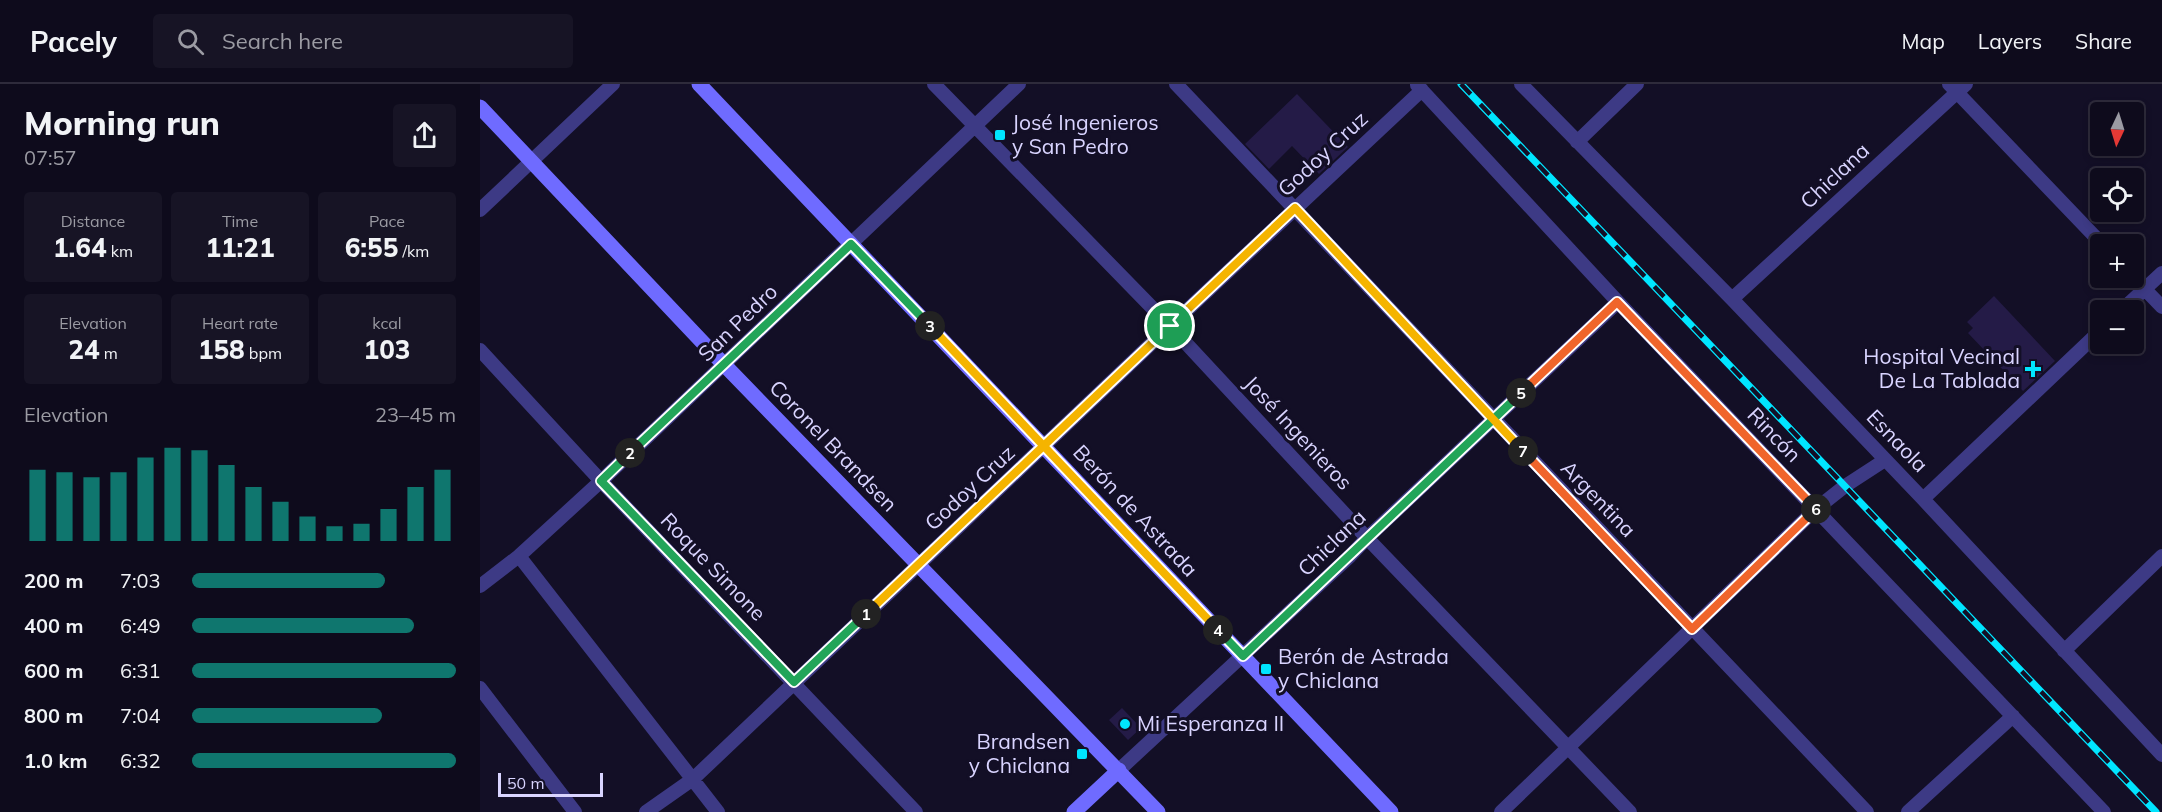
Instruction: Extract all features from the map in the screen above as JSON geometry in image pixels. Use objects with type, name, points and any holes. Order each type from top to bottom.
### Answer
[{"type":"street","points":[[480,210],[613,84]]},
{"type":"street","name":"Berón de Astrada","points":[[699,84],[1391,812]]},
{"type":"street","name":"José Ingenieros","points":[[934,84],[1170,326],[1367,538],[1630,812]]},
{"type":"street","name":"San Pedro","points":[[480,586],[519,556],[601,481],[1019,84]]},
{"type":"street","name":"Argentina","points":[[1176,84],[1867,812]]},
{"type":"street","name":"Esnaola","points":[[1521,84],[1732,299],[2162,754]]},
{"type":"street","points":[[1577,141],[1637,84]]},
{"type":"street","name":"Godoy Cruz","points":[[646,812],[693,779],[1295,208],[1419,87]]},
{"type":"street","name":"Rincón","points":[[1419,87],[1617,302],[2104,812]]},
{"type":"street","points":[[1957,87],[2093,234]]},
{"type":"street","name":"Chiclana","points":[[1732,299],[1957,87]]},
{"type":"street","name":"Coronel Brandsen","points":[[480,107],[725,365],[1158,812]]},
{"type":"street","points":[[2133,300],[2162,273]]},
{"type":"street","points":[[2145,289],[2162,307]]},
{"type":"street","name":"Chiclana","points":[[1074,812],[1350,556],[1617,302]]},
{"type":"street","points":[[1923,499],[2090,340]]},
{"type":"street","name":"Roque Simone","points":[[480,350],[601,481],[916,812]]},
{"type":"street","points":[[1501,812],[1816,509],[1845,486],[1885,460]]},
{"type":"street","points":[[519,556],[718,812]]},
{"type":"street","points":[[2064,651],[2162,556]]},
{"type":"street","points":[[480,688],[575,812]]},
{"type":"street","points":[[1908,812],[2013,716]]},
{"type":"building","points":[[1297,94],[1348,147],[1319,174],[1292,146],[1269,169],[1245,144]]},
{"type":"building","points":[[1994,296],[2055,361],[2023,391],[1968,333],[1973,328],[1967,322]]},
{"type":"building","name":"Mi Esperanza II","points":[[1122,708],[1141,728],[1128,740],[1109,720]]},
{"type":"railway","points":[[1461,84],[2156,812]]},
{"type":"place","name":"José Ingenieros y San Pedro","points":[[1000,135]]},
{"type":"place","name":"Hospital Vecinal De La Tablada","points":[[2033,369]]},
{"type":"place","name":"Berón de Astrada y Chiclana","points":[[1266,669]]},
{"type":"place","name":"Mi Esperanza II","points":[[1125,724]]},
{"type":"place","name":"Brandsen y Chiclana","points":[[1082,754]]},
{"type":"route","points":[[1170,326],[1045,446],[794,682],[601,481],[851,244],[1045,446],[1243,656],[1350,556],[1367,538],[1493,419],[1617,302],[1816,509],[1692,629],[1493,419],[1295,208],[1170,326]]}]
